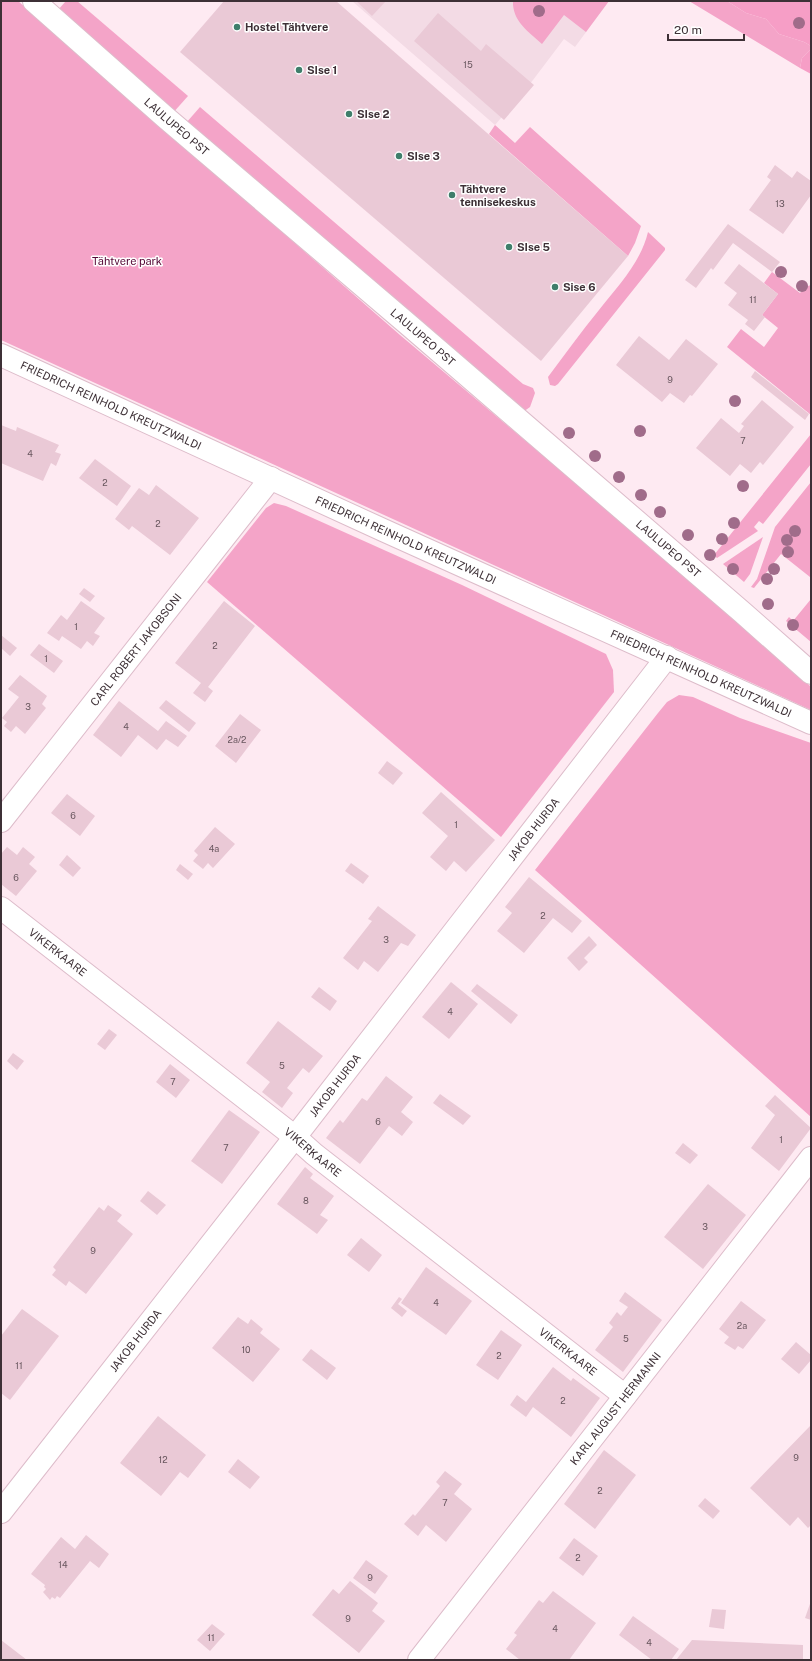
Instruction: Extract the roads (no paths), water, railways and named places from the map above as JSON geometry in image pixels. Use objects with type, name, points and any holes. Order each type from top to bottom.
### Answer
[{"type":"street","name":"LAULUPEO PST","points":[[34,1],[165,118],[410,326],[742,612],[811,674]]},
{"type":"street","name":"FRIEDRICH REINHOLD KREUTZWALDI","points":[[1,355],[383,530],[811,723]]},
{"type":"street","name":"CARL ROBERT JAKOBSONI","points":[[1,821],[271,478]]},
{"type":"street","name":"JAKOB HURDA","points":[[1,1512],[295,1137],[667,657]]},
{"type":"street","name":"VIKERKAARE","points":[[1,908],[625,1396]]},
{"type":"street","name":"KARL AUGUST HERMANNI","points":[[419,1660],[811,1158]]},
{"type":"place","name":"Hostel Tähtvere","points":[[237,27]]},
{"type":"place","name":"SIse 1","points":[[299,70]]},
{"type":"place","name":"SIse 2","points":[[349,114]]},
{"type":"place","name":"SIse 3","points":[[399,156]]},
{"type":"place","name":"Tähtvere tennisekeskus","points":[[452,195]]},
{"type":"place","name":"SIse 5","points":[[509,247]]},
{"type":"place","name":"Sise 6","points":[[555,287]]},
{"type":"park label","name":"Tähtvere park","points":[[127,261]]}]
